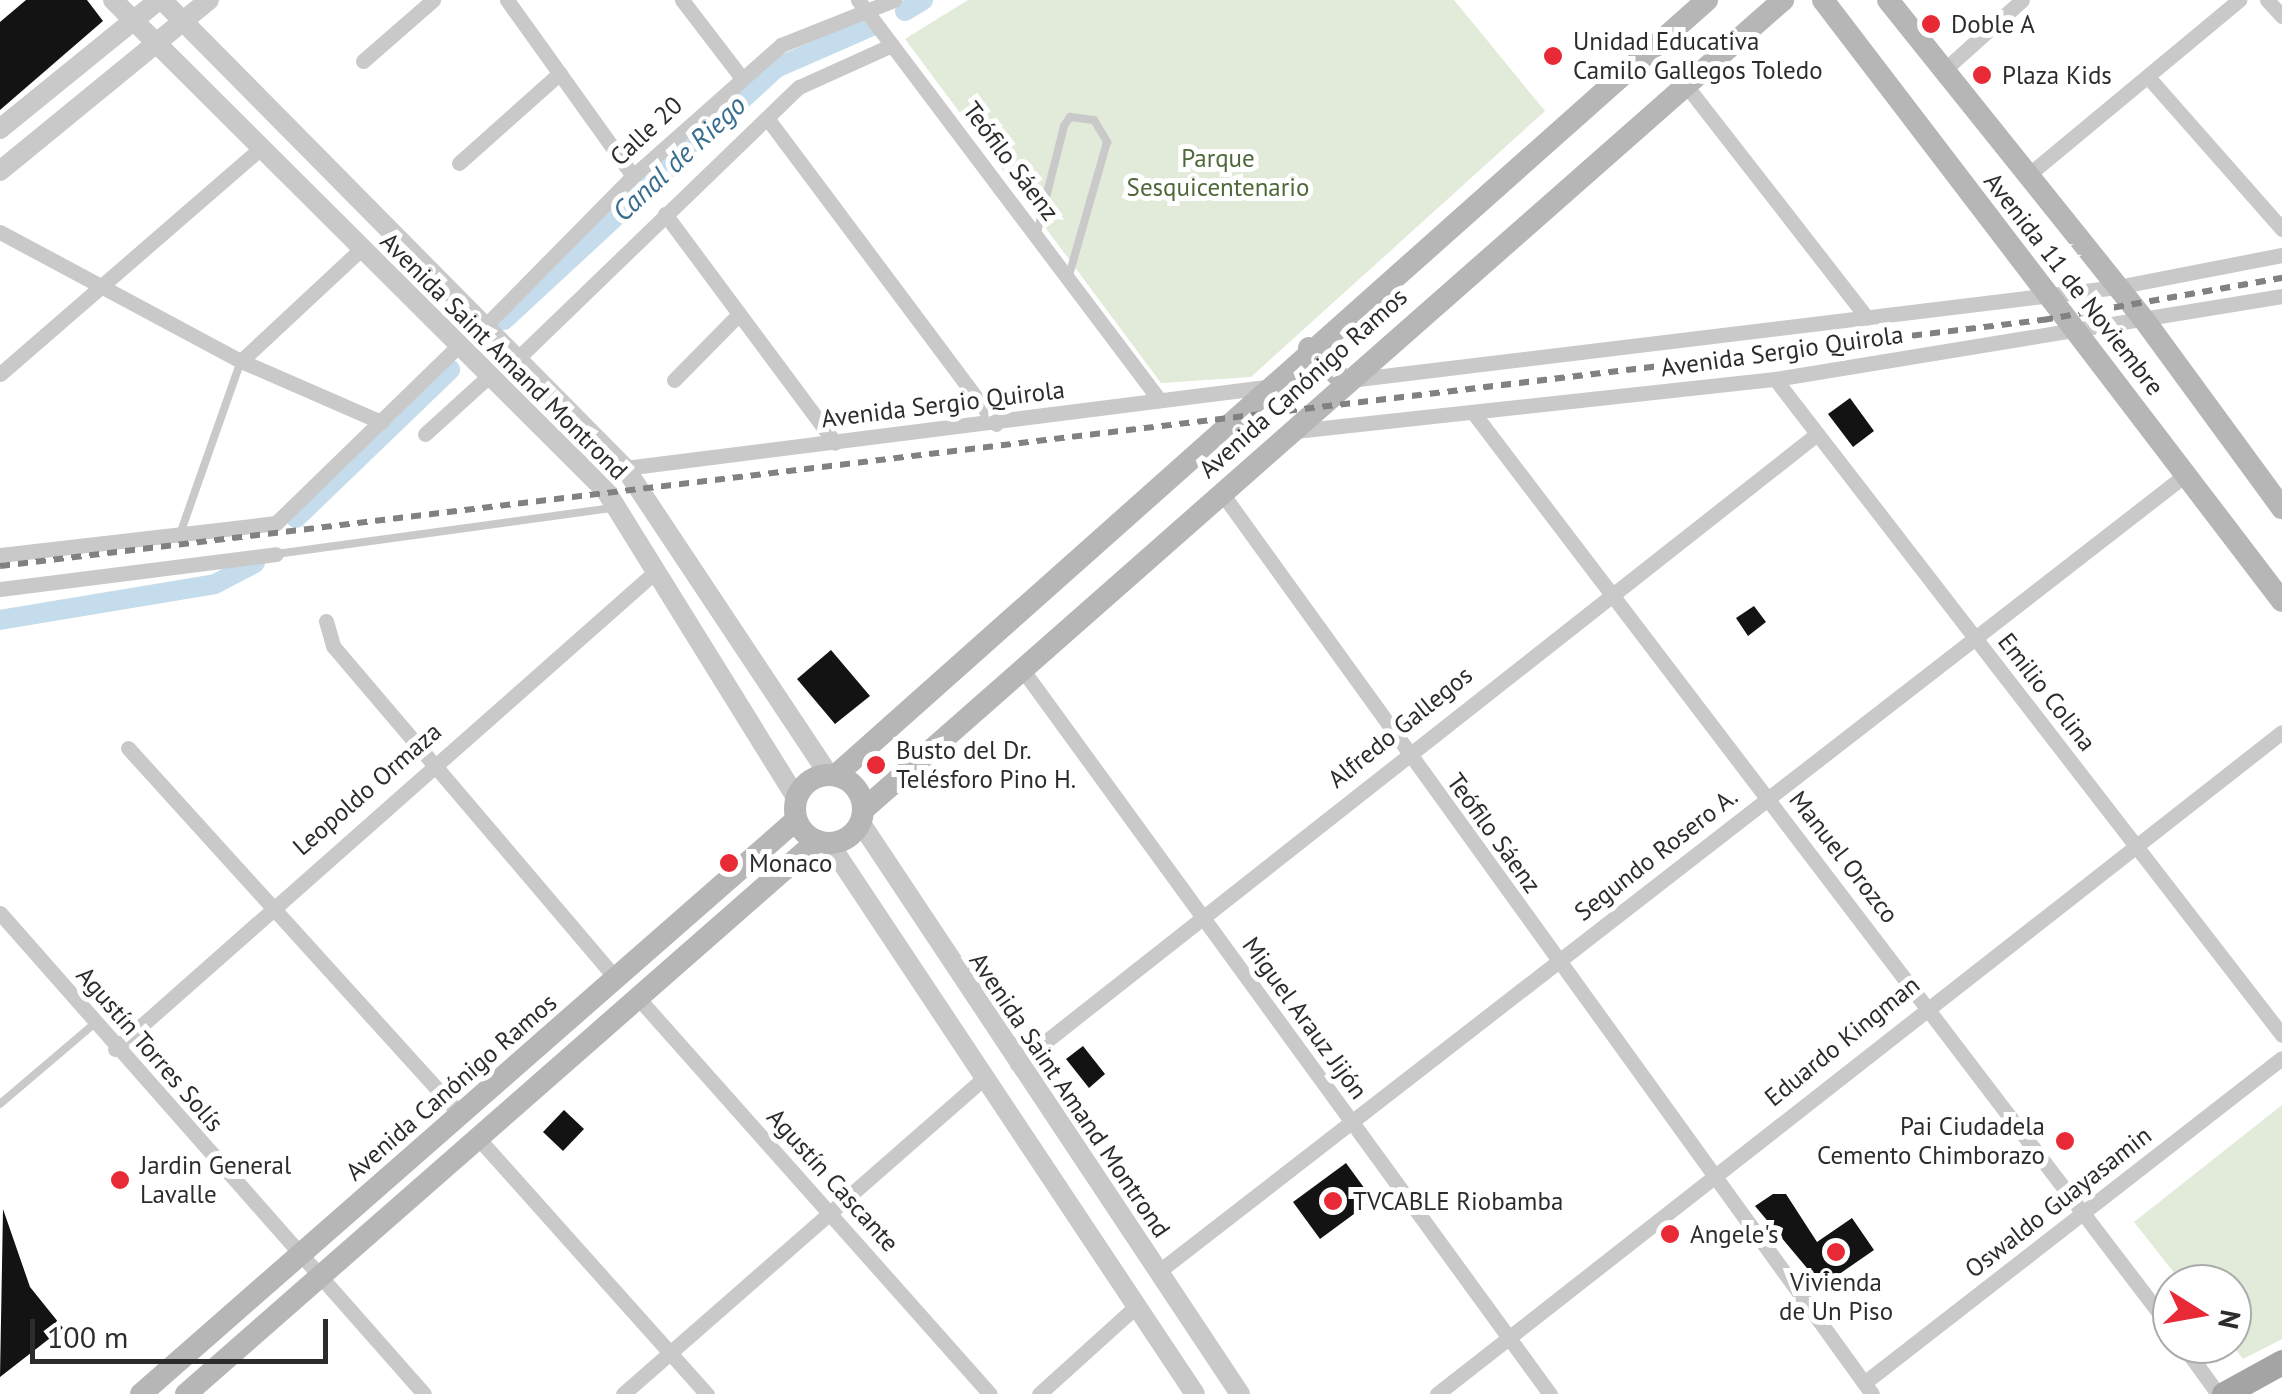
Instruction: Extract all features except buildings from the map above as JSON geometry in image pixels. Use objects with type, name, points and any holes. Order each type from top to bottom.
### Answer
[{"type":"main road","name":"Avenida Canónigo Ramos","points":[[141,1394],[616,978],[796,809],[808,781],[832,775],[1309,348],[1707,0]]},
{"type":"main road","name":"Avenida Canónigo Ramos","points":[[186,1394],[639,998],[823,842],[862,816],[1286,432],[1783,0]]},
{"type":"main road","name":"Avenida 11 de Noviembre","points":[[1823,0],[2282,601]]},
{"type":"main road","name":"Avenida 11 de Noviembre","points":[[1888,0],[2145,321],[2282,508]]},
{"type":"main road","points":[[1309,348],[1344,381]]},
{"type":"main road","points":[[832,775],[856,788],[862,816]]},
{"type":"main road","points":[[796,809],[823,842]]},
{"type":"main road","points":[[2221,1394],[2282,1362]]},
{"type":"street","name":"Avenida Saint Amand Montrond","points":[[114,0],[460,344],[617,508],[796,809]]},
{"type":"street","name":"Avenida Saint Amand Montrond","points":[[160,0],[625,468],[832,775]]},
{"type":"street","points":[[0,129],[160,0]]},
{"type":"street","points":[[0,171],[209,0]]},
{"type":"street","points":[[363,61],[434,0]]},
{"type":"street","points":[[507,0],[633,176]]},
{"type":"street","points":[[682,0],[741,78]]},
{"type":"street","name":"Calle 20","points":[[485,326],[633,176],[781,45],[863,6],[894,0]]},
{"type":"street","points":[[1943,70],[2022,0]]},
{"type":"street","points":[[2026,176],[2239,0]]},
{"type":"street","points":[[2267,0],[2282,16]]},
{"type":"street","name":"Teófilo Sáenz","points":[[863,6],[1159,400]]},
{"type":"street","points":[[517,359],[798,87],[892,45]]},
{"type":"street","points":[[458,163],[560,72]]},
{"type":"street","points":[[2148,77],[2282,230]]},
{"type":"street","points":[[1685,84],[1867,318]]},
{"type":"street","points":[[767,118],[996,424]]},
{"type":"street","points":[[0,374],[97,285],[262,148]]},
{"type":"street","points":[[665,214],[835,444]]},
{"type":"street","points":[[0,232],[242,361],[381,422]]},
{"type":"street","points":[[242,361],[362,248]]},
{"type":"street","name":"Avenida Sergio Quirola","points":[[1344,381],[2117,287],[2282,255]]},
{"type":"street","name":"Avenida Sergio Quirola","points":[[1286,432],[1475,415],[1775,379],[2081,333],[2282,296]]},
{"type":"street","points":[[674,380],[740,314]]},
{"type":"street","points":[[0,555],[276,523],[460,344]]},
{"type":"street","points":[[425,434],[490,375]]},
{"type":"street","name":"Emilio Colina","points":[[1775,379],[2282,1036]]},
{"type":"street","name":"Avenida Sergio Quirola","points":[[625,468],[1266,387]]},
{"type":"street","name":"Manuel Orozco","points":[[1475,415],[1607,592],[2088,1212],[2152,1302]]},
{"type":"street","name":"Alfredo Gallegos","points":[[1017,1064],[1607,592],[1817,434]]},
{"type":"street","name":"Segundo Rosero A.","points":[[1158,1272],[2185,475]]},
{"type":"street","name":"Teófilo Sáenz","points":[[1221,492],[1406,754],[1868,1388]]},
{"type":"street","points":[[0,590],[276,554]]},
{"type":"street","name":"Leopoldo Ormaza","points":[[115,1049],[432,764],[655,572]]},
{"type":"street","points":[[0,605],[23,586]]},
{"type":"street","points":[[326,620],[332,646],[616,978]]},
{"type":"street","name":"Miguel Arauz Jijón","points":[[1022,669],[1550,1394]]},
{"type":"street","name":"Eduardo Kingman","points":[[1437,1394],[1927,1005],[2282,732]]},
{"type":"street","points":[[128,748],[274,904],[461,1115]]},
{"type":"street","name":"Avenida Saint Amand Montrond","points":[[862,816],[1017,1064],[1240,1394]]},
{"type":"street","points":[[823,842],[1133,1309],[1195,1394]]},
{"type":"street","name":"Agustín Torres Solís","points":[[0,914],[115,1049],[424,1394]]},
{"type":"street","name":"Agustín Cascante","points":[[639,998],[990,1394]]},
{"type":"street","name":"Oswaldo Guayasamin","points":[[1868,1388],[2282,1058]]},
{"type":"street","points":[[622,1394],[980,1081]]},
{"type":"street","points":[[477,1137],[707,1394]]},
{"type":"street","points":[[1039,1394],[1133,1309]]},
{"type":"street","points":[[2198,1364],[2221,1394]]},
{"type":"lane","points":[[1036,236],[1064,126],[1070,116],[1094,120],[1107,142],[1068,278]]},
{"type":"lane","points":[[180,534],[242,361]]},
{"type":"lane","points":[[276,554],[617,508]]},
{"type":"lane","points":[[0,1104],[94,1024]]},
{"type":"green space","name":"Parque Sesquicentenario","points":[[968,0],[1454,0],[1545,111],[1251,377],[1161,383],[905,39]]},
{"type":"green space","points":[[2282,1105],[2282,1339],[2252,1354],[2252,1264],[2167,1264],[2134,1222]]},
{"type":"waterway","name":"Canal de Riego","points":[[905,11],[923,0]]},
{"type":"waterway","name":"Canal de Riego","points":[[504,320],[776,68],[874,25]]},
{"type":"waterway","name":"Canal de Riego","points":[[296,518],[450,370]]},
{"type":"waterway","name":"Canal de Riego","points":[[0,620],[215,584],[255,563]]},
{"type":"railway","points":[[0,566],[2043,320],[2282,278]]},
{"type":"place","name":"Doble A","points":[[1931,24]]},
{"type":"place","name":"Unidad Educativa Camilo Gallegos Toledo","points":[[1553,56]]},
{"type":"place","name":"Plaza Kids","points":[[1982,75]]},
{"type":"place","name":"Busto del Dr. Telésforo Pino H.","points":[[876,765]]},
{"type":"place","name":"Monaco","points":[[729,863]]},
{"type":"place","name":"Pai Ciudadela Cemento Chimborazo","points":[[2065,1141]]},
{"type":"place","name":"Jardin General Lavalle","points":[[120,1180]]},
{"type":"place","name":"TVCABLE Riobamba","points":[[1333,1201]]},
{"type":"place","name":"Angele's","points":[[1670,1234]]},
{"type":"place","name":"Vivienda de Un Piso","points":[[1836,1252]]}]
